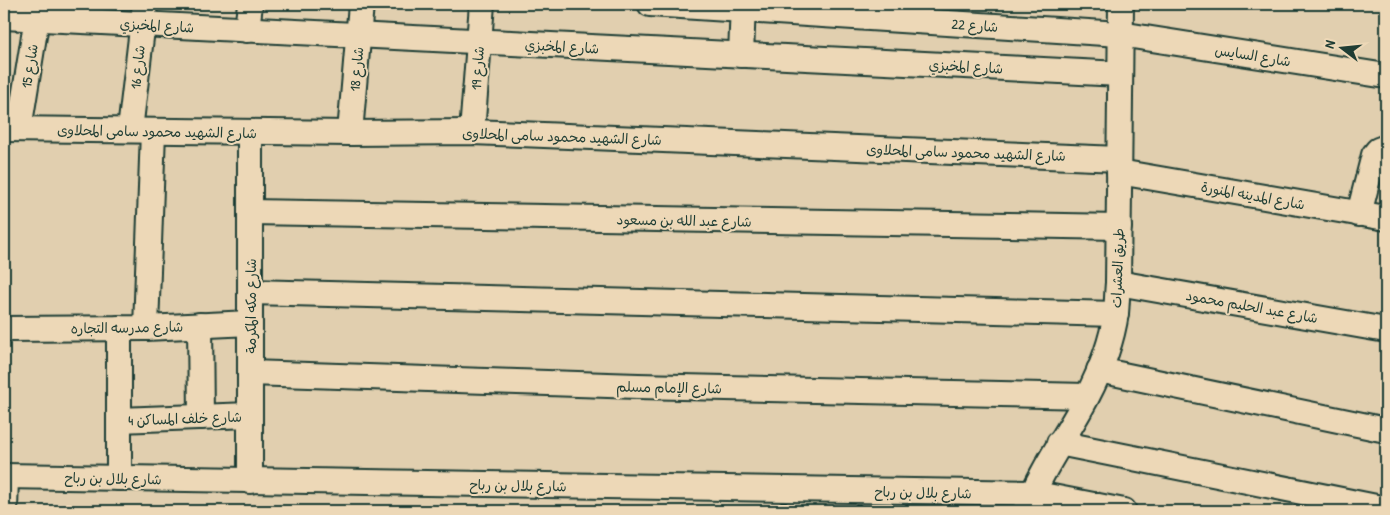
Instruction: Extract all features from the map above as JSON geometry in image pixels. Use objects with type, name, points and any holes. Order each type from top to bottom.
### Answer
[{"type":"street","points":[[248,30],[250,4]]},
{"type":"street","name":"شارع 18","points":[[350,133],[361,4]]},
{"type":"street","name":"شارع 19","points":[[472,132],[482,4]]},
{"type":"street","name":"شارع 22","points":[[650,4],[743,7],[1120,34]]},
{"type":"street","name":"طريق العشرات","points":[[1028,502],[1059,443],[1087,396],[1099,370],[1116,314],[1119,227],[1121,4]]},
{"type":"street","points":[[741,55],[743,7]]},
{"type":"street","name":"شارع المخبزي","points":[[4,18],[38,11],[143,14],[248,30],[1120,74]]},
{"type":"street","name":"شارع 15","points":[[11,129],[38,11]]},
{"type":"street","name":"شارع 16","points":[[143,14],[142,130],[146,328]]},
{"type":"street","name":"شارع السايس","points":[[1120,34],[1386,76]]},
{"type":"street","name":"شارع الشهيد محمود سامى المحلاوى","points":[[11,129],[350,133],[472,132],[1119,165]]},
{"type":"street","name":"شارع مكه المكرمة","points":[[250,132],[250,480]]},
{"type":"street","points":[[1360,214],[1374,155],[1378,150],[1386,148]]},
{"type":"street","name":"شارع المدينه المنورة","points":[[1119,165],[1386,218]]},
{"type":"street","name":"شارع عبد الله بن مسعود","points":[[250,212],[1119,227]]},
{"type":"street","name":"شارع عبد الحليم محمود","points":[[1118,283],[1386,330]]},
{"type":"street","points":[[250,292],[1116,314]]},
{"type":"street","name":"شارع مدرسه التجاره","points":[[4,329],[146,328],[250,323]]},
{"type":"street","points":[[200,325],[200,417]]},
{"type":"street","points":[[118,478],[120,328]]},
{"type":"street","points":[[1099,370],[1386,430]]},
{"type":"street","name":"شارع الإمام مسلم","points":[[250,373],[628,386],[1087,396]]},
{"type":"street","name":"شارع خلف المساكن 4","points":[[119,420],[250,415]]},
{"type":"street","points":[[1059,443],[1386,509]]},
{"type":"street","points":[[5,476],[5,511]]},
{"type":"street","name":"شارع بلال بن رباح","points":[[5,476],[250,480],[1028,502],[1124,511]]}]
